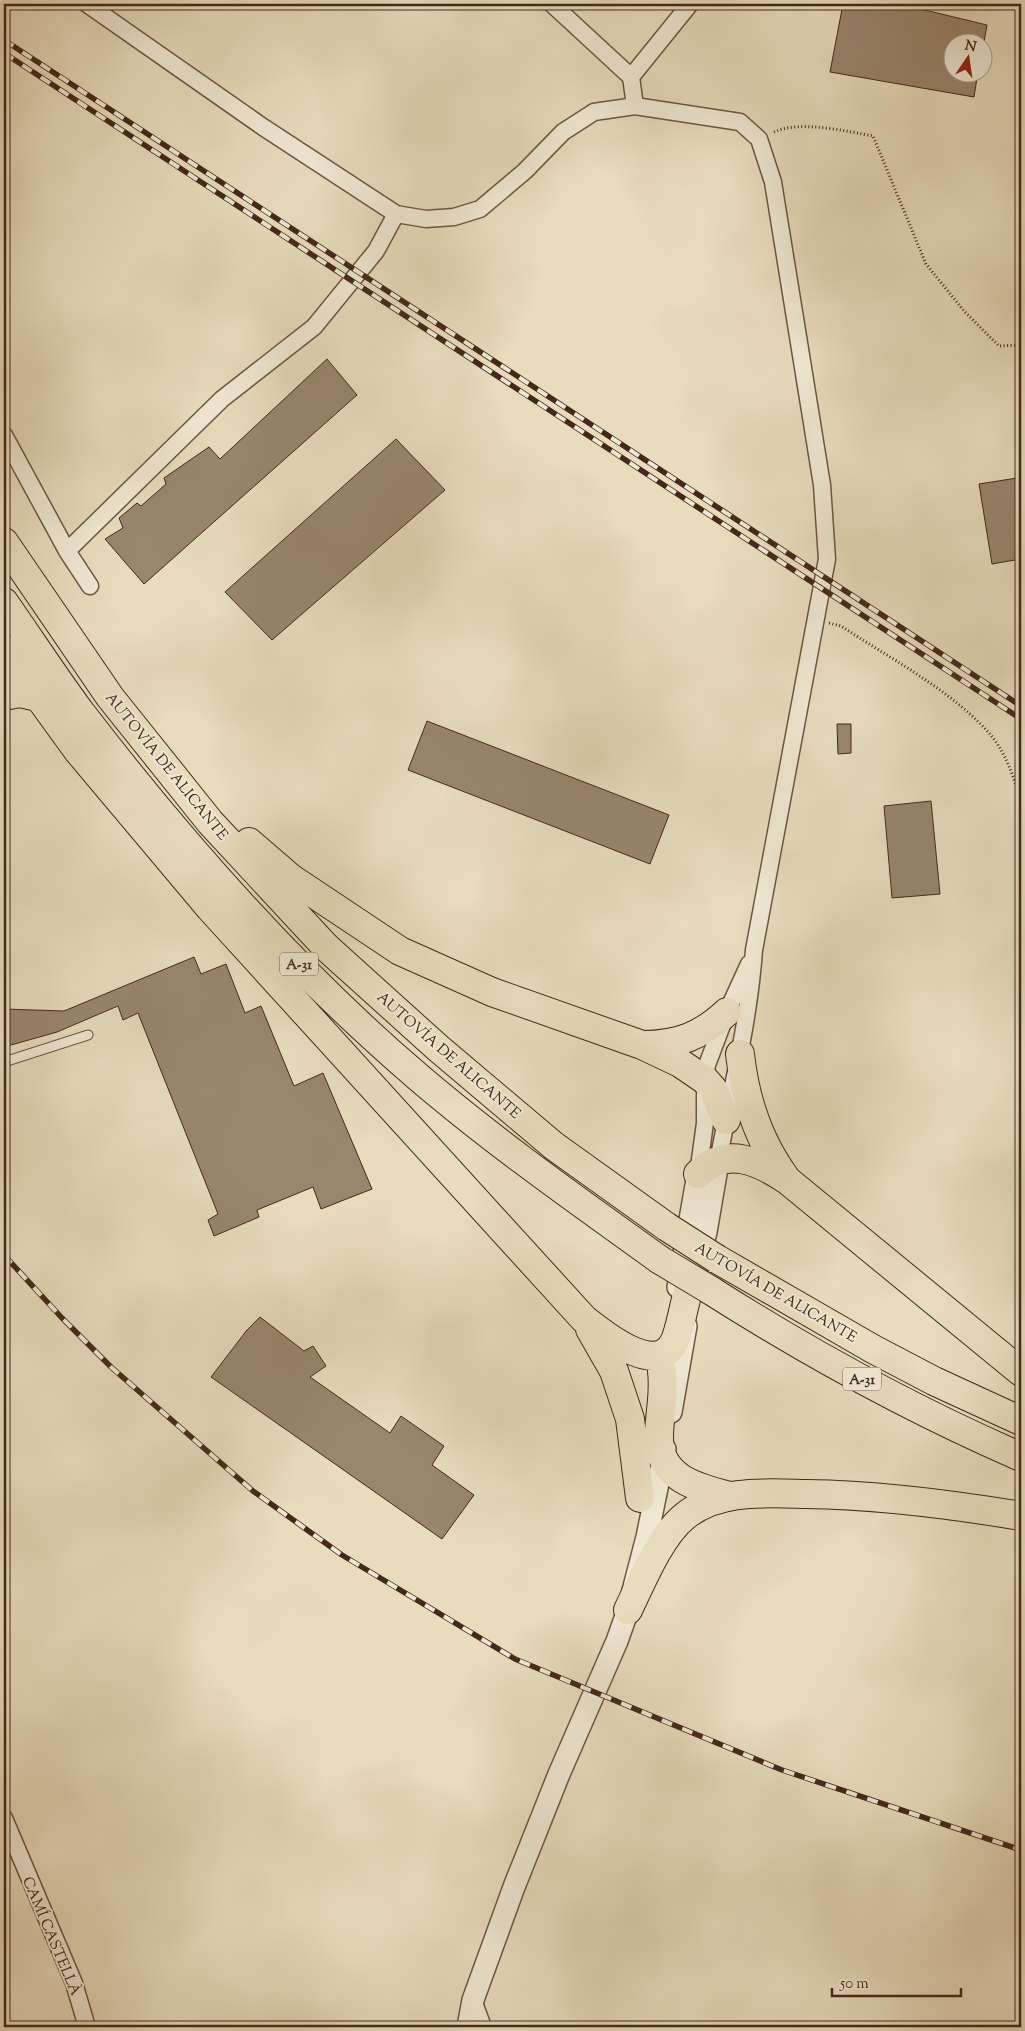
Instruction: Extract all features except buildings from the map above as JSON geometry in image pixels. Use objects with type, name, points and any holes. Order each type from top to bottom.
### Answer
[{"type":"highway","name":"AUTOVÍA DE ALICANTE","points":[[4,542],[110,697],[210,822],[326,947],[438,1048],[554,1146],[667,1226],[708,1272],[788,1340],[859,1378],[1021,1457]]},
{"type":"highway","name":"AUTOVÍA DE ALICANTE","points":[[4,602],[82,713],[201,861],[304,970],[416,1076],[534,1169],[660,1260],[708,1272],[874,1349],[1021,1421]]},
{"type":"highway","points":[[4,649],[78,751],[210,908],[584,1319],[618,1345],[664,1361]]},
{"type":"highway","points":[[4,696],[20,693],[38,697]]},
{"type":"highway","points":[[210,822],[241,835],[292,879],[400,951],[492,992],[642,1045],[680,1063],[704,1080],[718,1098],[726,1120]]},
{"type":"highway","points":[[642,1045],[665,1045],[683,1041],[699,1034],[727,1012]]},
{"type":"highway","points":[[740,1054],[743,1084],[752,1114],[773,1160],[788,1180]]},
{"type":"highway","points":[[708,1168],[729,1159],[755,1162],[764,1165],[788,1180],[1021,1372]]},
{"type":"highway","points":[[708,1272],[685,1295],[675,1340],[664,1361],[664,1401],[659,1437],[660,1453],[663,1460],[674,1473],[691,1485],[730,1496]]},
{"type":"highway","points":[[584,1319],[614,1372],[624,1399],[635,1446],[640,1498]]},
{"type":"highway","points":[[628,1610],[648,1569],[672,1530],[684,1517],[696,1509],[730,1496],[774,1494],[858,1495],[941,1503],[1021,1516]]},
{"type":"street","points":[[87,4],[272,132],[396,214],[426,219],[454,217],[480,209],[526,171],[563,132],[594,112],[635,106],[740,122],[759,139],[773,182],[825,508],[827,559],[754,950],[751,984],[740,1054],[726,1120],[708,1168],[664,1361],[640,1498],[635,1577]]},
{"type":"street","points":[[552,4],[631,77],[635,106]]},
{"type":"street","points":[[631,77],[690,4]]},
{"type":"street","points":[[67,551],[222,399],[314,327],[376,251],[396,214]]},
{"type":"street","points":[[4,435],[67,551],[90,586]]},
{"type":"street","points":[[468,2027],[473,2000],[514,1887],[559,1774],[617,1641],[628,1610],[708,1272],[706,1232],[708,1168],[704,1080],[707,1065],[727,1012],[754,950]]},
{"type":"street","name":"CAMÍ CASTELLÀ","points":[[4,1818],[74,1983],[87,2027]]},
{"type":"street","points":[[473,2000],[483,2027]]},
{"type":"lane","points":[[4,1062],[88,1035]]},
{"type":"path","points":[[759,139],[783,128],[833,128],[873,136],[926,264],[964,311],[999,346],[1021,345]]},
{"type":"path","points":[[815,620],[841,626],[956,703],[990,734],[1010,768],[1021,802]]},
{"type":"railway","points":[[4,40],[1021,706]]},
{"type":"railway","points":[[4,53],[1021,719]]},
{"type":"railway","points":[[4,1255],[62,1318],[111,1367],[253,1491],[342,1555],[515,1659],[782,1770],[1021,1850]]}]
